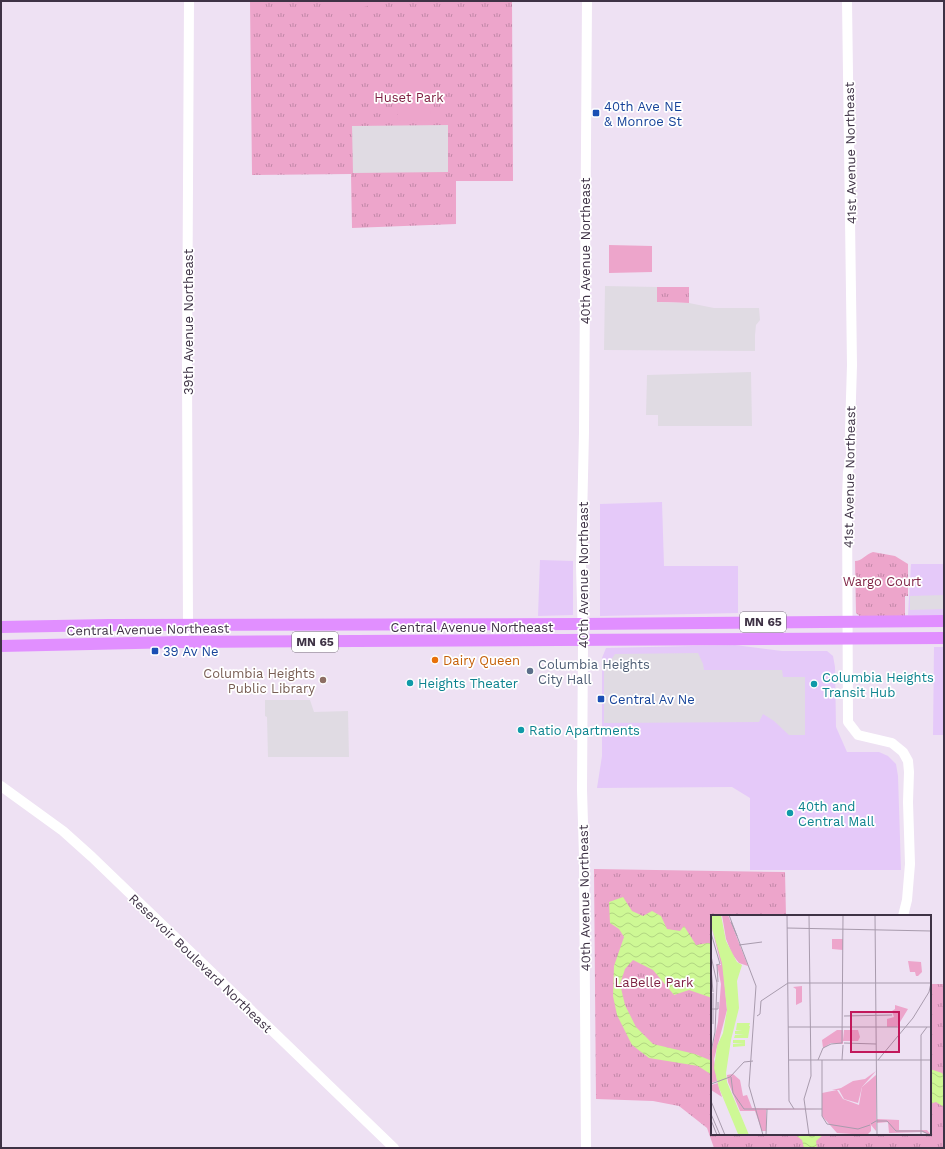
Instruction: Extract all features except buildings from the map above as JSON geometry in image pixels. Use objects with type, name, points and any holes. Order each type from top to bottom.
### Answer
[{"type":"main road","name":"Central Avenue Northeast","points":[[3,628],[109,625],[583,624],[944,621]]},
{"type":"main road","name":"Central Avenue Northeast","points":[[1,646],[180,642],[944,638]]},
{"type":"street","name":"39th Avenue Northeast","points":[[180,642],[188,625],[187,274],[189,1]]},
{"type":"street","name":"40th Avenue Northeast","points":[[586,1148],[584,857],[582,790],[582,565],[587,1]]},
{"type":"street","name":"41st Avenue Northeast","points":[[848,1],[852,314],[851,455],[848,472],[847,498],[848,722],[858,735],[892,743],[903,752],[908,761],[910,864],[907,900],[903,915]]},
{"type":"street","name":"Reservoir Boulevard Northeast","points":[[1,786],[63,831],[92,857],[394,1148]]},
{"type":"shaded area","points":[[448,125],[448,172],[353,173],[352,126]]},
{"type":"shaded area","points":[[605,286],[657,287],[657,302],[689,303],[714,308],[759,308],[760,320],[756,325],[755,351],[604,350]]},
{"type":"shaded area","points":[[751,372],[752,426],[658,426],[658,415],[646,415],[647,375]]},
{"type":"shaded area","points":[[662,502],[664,566],[738,566],[738,613],[600,616],[600,504]]},
{"type":"shaded area","points":[[540,560],[573,561],[573,615],[538,616]]},
{"type":"shaded area","points":[[911,564],[944,564],[944,615],[908,615]]},
{"type":"shaded area","points":[[944,595],[944,609],[910,610],[910,596]]},
{"type":"shaded area","points":[[735,645],[782,651],[827,651],[833,656],[835,667],[836,727],[847,752],[879,752],[888,756],[896,764],[898,776],[901,870],[750,870],[750,798],[732,787],[597,788],[602,756],[602,658],[606,648]]},
{"type":"shaded area","points":[[934,647],[944,647],[944,735],[933,735]]},
{"type":"shaded area","points":[[698,653],[704,670],[782,670],[783,677],[805,677],[805,735],[789,735],[774,721],[763,714],[759,722],[604,723],[604,663],[609,663],[615,654]]},
{"type":"shaded area","points":[[265,700],[310,700],[314,712],[348,711],[349,757],[268,757]]},
{"type":"green space","name":"Huset Park","points":[[250,1],[512,1],[513,181],[456,181],[456,224],[352,228],[351,174],[252,175]]},
{"type":"green space","points":[[336,1],[383,1],[361,8],[336,11]]},
{"type":"green space","points":[[397,77],[430,77],[431,120],[398,121]]},
{"type":"green space","points":[[609,245],[652,246],[652,272],[609,273]]},
{"type":"green space","points":[[657,287],[689,287],[689,303],[656,302]]},
{"type":"green space","name":"Wargo Court","points":[[873,552],[895,556],[908,564],[908,596],[905,596],[905,617],[862,618],[856,613],[855,561],[860,560]]},
{"type":"green space","name":"LaBelle Park","points":[[594,869],[785,872],[786,915],[711,915],[711,1135],[931,1135],[931,984],[944,984],[944,1148],[714,1148],[707,1128],[679,1106],[653,1101],[596,1099]]},
{"type":"water","points":[[623,897],[632,911],[643,916],[652,911],[661,916],[667,929],[680,931],[684,926],[696,945],[711,944],[711,998],[689,990],[674,995],[653,970],[633,960],[625,969],[620,984],[625,1005],[636,1027],[653,1044],[695,1054],[711,1061],[711,1074],[698,1066],[649,1058],[632,1045],[617,1015],[613,996],[614,966],[624,937],[619,929],[610,923],[609,902]]},
{"type":"water","points":[[931,1069],[942,1073],[944,1077],[944,1107],[936,1102],[931,1104]]},
{"type":"water","points":[[795,1135],[823,1135],[816,1141],[817,1148],[804,1148],[802,1140]]},
{"type":"place","name":"40th Ave NE & Monroe St","points":[[596,113]]},
{"type":"place","name":"39 Av Ne","points":[[155,651]]},
{"type":"place","name":"Dairy Queen","points":[[435,660]]},
{"type":"place","name":"Columbia Heights City Hall","points":[[530,671]]},
{"type":"place","name":"Columbia Heights Public Library","points":[[323,680]]},
{"type":"place","name":"Heights Theater","points":[[410,683]]},
{"type":"place","name":"Columbia Heights Transit Hub","points":[[814,684]]},
{"type":"place","name":"Central Av Ne","points":[[601,699]]},
{"type":"place","name":"Ratio Apartments","points":[[521,730]]},
{"type":"place","name":"40th and Central Mall","points":[[790,813]]}]
